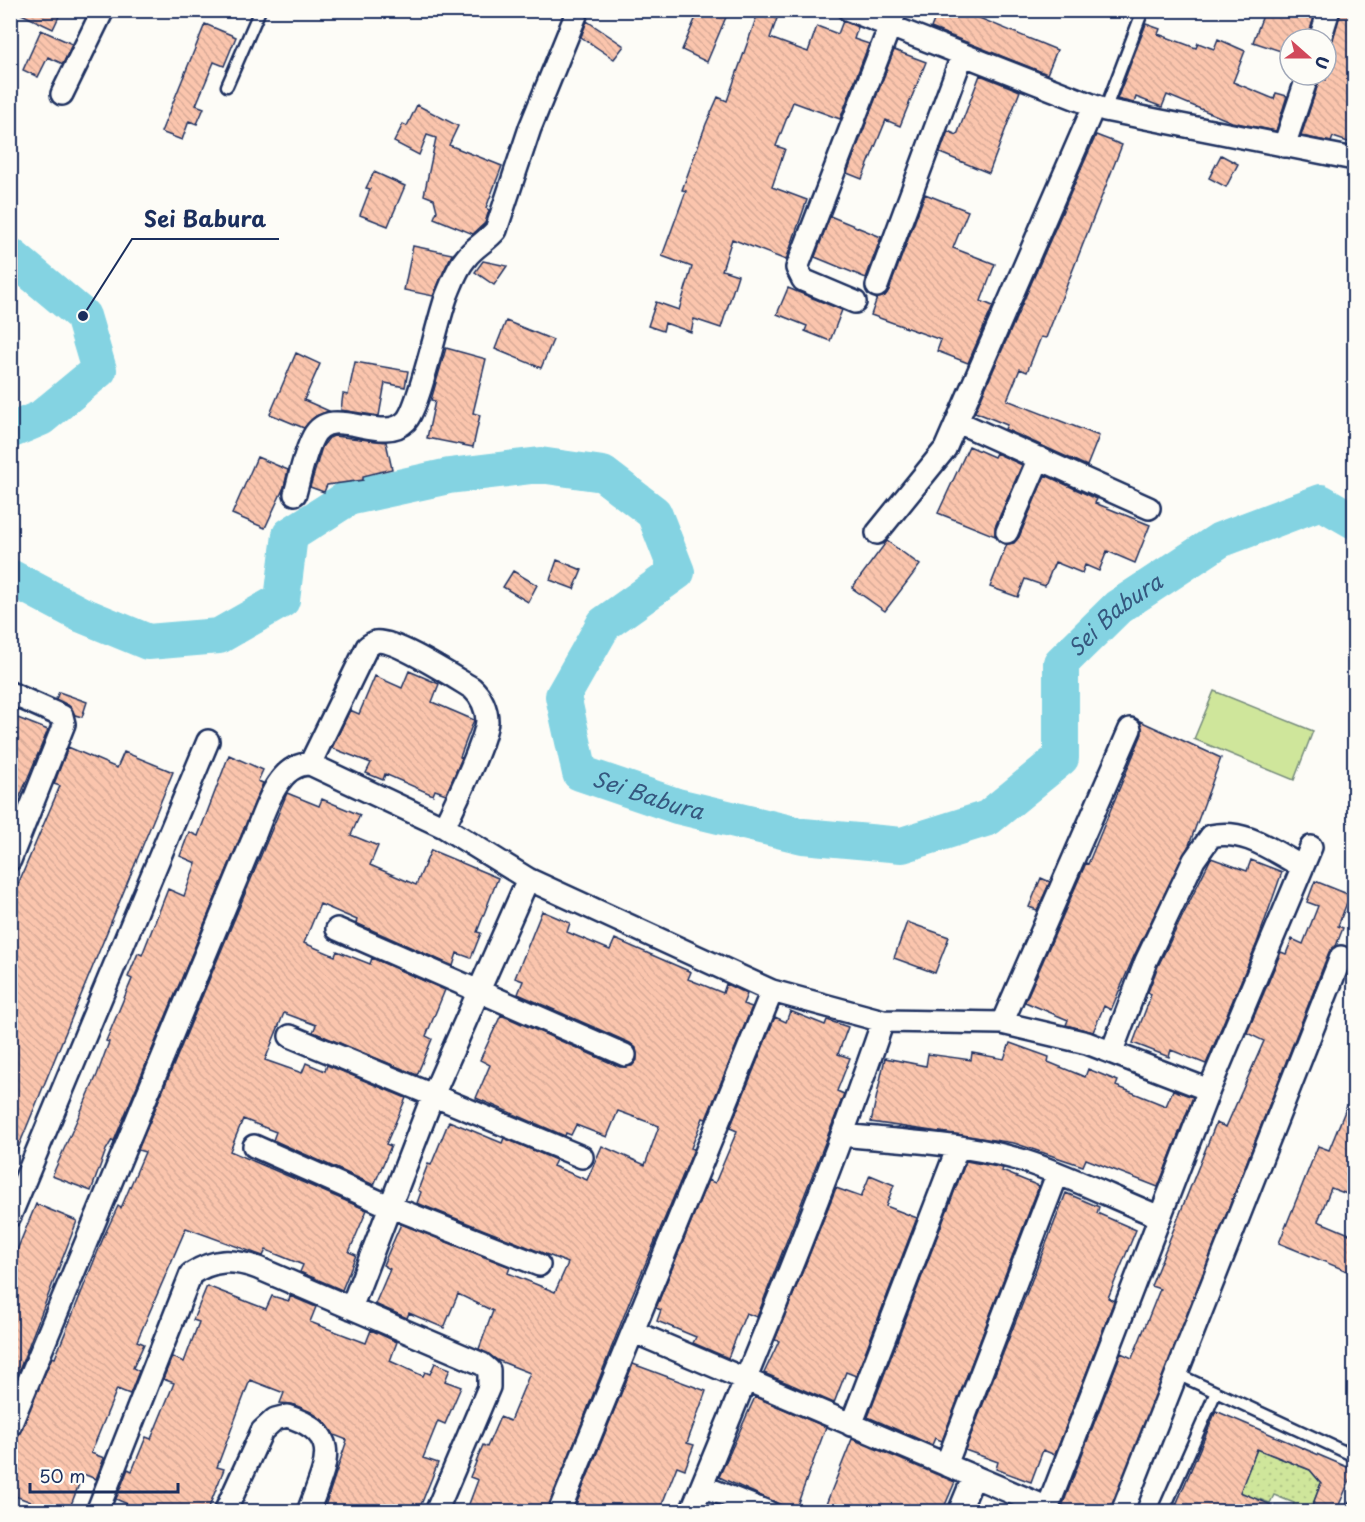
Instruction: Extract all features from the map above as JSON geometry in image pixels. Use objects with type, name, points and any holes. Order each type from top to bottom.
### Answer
[{"type":"street","points":[[62,94],[103,10]]},
{"type":"street","points":[[295,494],[313,436],[321,428],[342,423],[394,428],[407,419],[420,388],[447,295],[467,257],[486,242],[496,230],[530,128],[578,10]]},
{"type":"street","points":[[849,10],[892,18],[962,56],[1100,108],[1354,159]]},
{"type":"street","points":[[1324,27],[1329,10]]},
{"type":"street","points":[[855,302],[803,280],[797,268],[892,18]]},
{"type":"street","points":[[877,286],[962,56]]},
{"type":"street","points":[[1284,146],[1304,87]]},
{"type":"street","points":[[877,533],[934,466],[958,422],[1100,108]]},
{"type":"street","points":[[958,422],[1149,508]]},
{"type":"street","points":[[1007,532],[1039,458]]},
{"type":"street","points":[[310,764],[367,647],[375,642],[386,642],[405,650],[479,693],[485,710],[486,730],[444,827]]},
{"type":"street","points":[[10,693],[62,716],[62,733],[16,831],[10,860]]},
{"type":"street","points":[[1002,1023],[1130,729]]},
{"type":"street","points":[[10,1216],[208,741]]},
{"type":"street","points":[[10,1426],[280,778],[301,764],[310,764],[444,827],[528,879],[772,991],[883,1021],[1002,1023],[1112,1051],[1209,1090]]},
{"type":"street","points":[[1112,1051],[1146,961],[1194,860],[1211,836],[1225,833],[1254,841],[1301,866]]},
{"type":"street","points":[[634,1332],[974,1476],[1047,1510],[1209,1090],[1301,866],[1311,847]]},
{"type":"street","points":[[351,1308],[433,1095],[528,879]]},
{"type":"street","points":[[337,929],[625,1055]]},
{"type":"street","points":[[1122,1512],[1174,1373],[1341,957]]},
{"type":"street","points":[[559,1512],[772,991]]},
{"type":"street","points":[[691,1512],[747,1380],[844,1135],[883,1021]]},
{"type":"street","points":[[290,1036],[582,1157]]},
{"type":"street","points":[[844,1135],[958,1147],[1014,1159],[1160,1217]]},
{"type":"street","points":[[254,1146],[389,1206],[539,1265]]},
{"type":"street","points":[[850,1425],[958,1147]]},
{"type":"street","points":[[946,1465],[1057,1175]]},
{"type":"street","points":[[97,1512],[191,1274],[204,1265],[223,1260],[242,1263],[351,1308],[482,1364],[489,1370],[489,1387],[436,1512]]},
{"type":"street","points":[[225,1512],[262,1431],[275,1419],[287,1416],[318,1431],[328,1448],[326,1463],[308,1512]]},
{"type":"street","points":[[958,1512],[974,1476]]},
{"type":"street","points":[[702,1486],[768,1512]]},
{"type":"lane","points":[[227,87],[260,10]]},
{"type":"lane","points":[[1100,108],[1143,10]]},
{"type":"lane","points":[[1174,1373],[1354,1456]]},
{"type":"lane","points":[[1164,1512],[1216,1392]]},
{"type":"lane","points":[[1352,1512],[1354,1506]]},
{"type":"green space","points":[[1214,691],[1313,731],[1294,780],[1194,739]]},
{"type":"green space","points":[[1257,1449],[1310,1470],[1321,1483],[1310,1511],[1291,1511],[1294,1503],[1274,1495],[1270,1503],[1259,1499],[1255,1510],[1235,1503]]},
{"type":"building","points":[[13,10],[62,10],[53,29]]},
{"type":"building","points":[[699,10],[729,10],[707,62],[682,50]]},
{"type":"building","points":[[759,10],[780,10],[770,38],[808,52],[817,26],[838,34],[843,21],[858,27],[854,39],[869,44],[840,119],[793,102],[776,146],[785,149],[772,187],[807,200],[786,260],[732,239],[722,270],[738,275],[721,328],[694,319],[691,332],[665,323],[663,331],[648,326],[656,302],[679,310],[692,267],[662,256],[686,191],[682,190],[706,124],[718,97],[727,101]]},
{"type":"building","points":[[938,10],[960,10],[1057,50],[1047,74],[931,28]]},
{"type":"building","points":[[1265,10],[1316,10],[1311,27],[1278,27],[1278,50],[1253,42]]},
{"type":"building","points":[[1341,10],[1354,10],[1354,144],[1333,137],[1331,142],[1301,136],[1317,87],[1338,87],[1336,27]]},
{"type":"building","points":[[587,21],[624,46],[614,59],[581,37]]},
{"type":"building","points":[[205,24],[236,37],[224,66],[214,62],[196,105],[204,108],[197,124],[189,121],[182,140],[161,132]]},
{"type":"building","points":[[1146,24],[1160,29],[1158,34],[1196,48],[1198,43],[1214,49],[1218,39],[1245,51],[1233,82],[1274,99],[1276,93],[1287,96],[1276,131],[1232,122],[1167,95],[1162,107],[1136,97],[1134,103],[1117,99]]},
{"type":"building","points":[[41,30],[72,44],[63,64],[48,57],[38,77],[23,70]]},
{"type":"building","points":[[894,50],[926,62],[900,126],[886,120],[862,179],[847,173]]},
{"type":"building","points":[[980,75],[1020,91],[989,173],[940,153],[948,131],[957,135]]},
{"type":"building","points":[[417,105],[458,126],[449,145],[502,166],[486,208],[489,210],[485,223],[473,234],[434,218],[437,211],[434,199],[424,195],[436,138],[427,135],[419,155],[394,142],[403,124],[407,126]]},
{"type":"building","points":[[1096,135],[1122,145],[1046,338],[1041,337],[1027,372],[1020,369],[1007,400],[1099,436],[1087,466],[1005,429],[1007,425],[975,412]]},
{"type":"building","points":[[1221,155],[1238,164],[1226,187],[1209,178]]},
{"type":"building","points":[[374,172],[405,186],[388,226],[360,215],[370,189],[366,188]]},
{"type":"building","points":[[925,194],[968,211],[953,248],[995,264],[981,301],[993,306],[968,363],[937,351],[941,340],[871,315],[877,298],[885,296],[889,290]]},
{"type":"building","points":[[830,216],[881,237],[866,278],[815,257]]},
{"type":"building","points":[[413,246],[452,254],[433,296],[404,290]]},
{"type":"building","points":[[483,261],[507,266],[494,285],[475,272]]},
{"type":"building","points":[[788,288],[842,310],[830,341],[805,331],[807,326],[777,314]]},
{"type":"building","points":[[506,321],[553,340],[541,368],[495,349]]},
{"type":"building","points":[[446,348],[486,359],[473,413],[480,415],[473,447],[427,438],[435,401],[431,400]]},
{"type":"building","points":[[296,353],[320,364],[304,400],[329,411],[316,416],[304,428],[270,414]]},
{"type":"building","points":[[355,362],[408,371],[405,387],[385,383],[379,416],[341,410],[343,394],[348,395]]},
{"type":"building","points":[[334,436],[386,442],[392,469],[363,476],[363,480],[327,485],[324,492],[310,487],[322,447],[329,438]]},
{"type":"building","points":[[969,446],[994,457],[996,453],[1022,465],[995,527],[995,536],[938,513]]},
{"type":"building","points":[[257,457],[288,470],[284,487],[265,528],[232,514]]},
{"type":"building","points":[[1045,475],[1097,499],[1095,503],[1150,525],[1135,563],[1107,551],[1099,571],[1085,565],[1082,573],[1055,562],[1045,586],[1025,579],[1018,597],[990,587],[1007,544],[1014,543],[1019,537]]},
{"type":"building","points":[[887,541],[920,565],[885,611],[852,588]]},
{"type":"building","points":[[557,560],[582,570],[574,589],[550,580]]},
{"type":"building","points":[[513,571],[537,585],[528,602],[503,587]]},
{"type":"building","points":[[409,671],[439,684],[432,702],[474,720],[460,757],[462,758],[446,794],[435,790],[433,795],[385,774],[383,780],[366,773],[371,763],[332,748],[350,710],[359,714],[375,676],[402,688]]},
{"type":"building","points":[[59,692],[87,702],[82,717],[75,715],[68,705],[56,699]]},
{"type":"building","points":[[10,715],[48,730],[11,818],[10,818]]},
{"type":"building","points":[[1140,721],[1221,758],[1189,845],[1134,956],[1111,1010],[1104,1006],[1093,1032],[1066,1025],[1068,1020],[1025,1002],[1086,863],[1088,864],[1142,734]]},
{"type":"building","points":[[68,747],[117,768],[124,752],[173,772],[11,1165],[10,903],[60,786],[54,784]]},
{"type":"building","points":[[229,755],[263,770],[258,781],[263,783],[114,1141],[112,1140],[106,1150],[91,1191],[52,1176],[97,1075],[109,1042],[106,1041],[132,979],[128,977],[138,953],[142,955],[168,889],[184,896],[196,863],[180,856],[189,832],[198,836]]},
{"type":"building","points":[[287,793],[319,806],[322,799],[360,815],[351,835],[378,846],[370,865],[416,885],[431,850],[498,878],[477,932],[481,933],[471,958],[457,953],[453,966],[356,923],[357,920],[320,904],[304,943],[335,956],[337,951],[370,964],[372,958],[445,990],[426,1036],[432,1039],[417,1075],[313,1032],[316,1025],[284,1013],[265,1060],[302,1073],[306,1063],[325,1071],[327,1065],[406,1098],[386,1144],[391,1146],[374,1185],[273,1140],[276,1132],[243,1119],[230,1151],[367,1210],[349,1252],[356,1255],[342,1290],[300,1272],[303,1265],[266,1250],[263,1256],[186,1228],[137,1341],[144,1344],[133,1368],[139,1371],[130,1394],[117,1389],[91,1453],[104,1458],[96,1479],[83,1474],[69,1510],[56,1505],[54,1512],[37,1512],[39,1505],[10,1494],[10,1455],[52,1357],[55,1358],[104,1236],[118,1206],[121,1208],[145,1152],[138,1150]]},
{"type":"building","points":[[1211,858],[1247,871],[1251,860],[1282,872],[1257,943],[1206,1064],[1171,1050],[1169,1057],[1133,1043],[1149,1001],[1151,994],[1148,992],[1158,966]]},
{"type":"building","points":[[1041,878],[1050,882],[1037,910],[1029,907]]},
{"type":"building","points":[[1315,881],[1350,895],[1338,926],[1343,928],[1336,946],[1329,952],[1110,1512],[1060,1512],[1121,1353],[1132,1358],[1142,1334],[1160,1289],[1151,1286],[1216,1123],[1226,1127],[1264,1041],[1247,1033],[1281,952],[1286,954],[1292,939],[1303,944],[1318,906],[1307,902]]},
{"type":"building","points":[[542,911],[570,923],[567,932],[610,950],[615,939],[691,972],[688,979],[723,993],[726,984],[747,994],[743,1004],[752,1007],[706,1119],[703,1118],[691,1148],[694,1149],[631,1298],[547,1512],[466,1512],[478,1480],[470,1477],[483,1445],[487,1447],[500,1417],[510,1421],[530,1373],[497,1360],[479,1349],[493,1311],[458,1294],[444,1328],[409,1313],[407,1318],[375,1304],[390,1269],[383,1265],[401,1224],[510,1267],[508,1273],[555,1292],[568,1263],[417,1203],[421,1192],[418,1190],[428,1164],[431,1165],[449,1121],[502,1143],[504,1138],[556,1160],[553,1166],[587,1180],[602,1146],[645,1165],[659,1126],[618,1111],[607,1137],[576,1125],[571,1135],[566,1133],[565,1136],[476,1098],[490,1065],[480,1060],[501,1015],[620,1067],[632,1066],[637,1060],[636,1048],[630,1043],[518,994],[523,981],[515,978]]},
{"type":"building","points":[[907,922],[949,937],[935,973],[894,958]]},
{"type":"building","points":[[790,1011],[825,1025],[827,1020],[848,1027],[838,1054],[850,1058],[837,1091],[844,1094],[757,1317],[746,1313],[728,1358],[693,1343],[696,1337],[657,1321],[661,1310],[656,1308],[708,1180],[715,1183],[737,1131],[730,1128],[775,1017],[786,1022]]},
{"type":"building","points":[[1010,1043],[1049,1057],[1048,1062],[1085,1077],[1088,1069],[1118,1081],[1116,1086],[1166,1106],[1173,1090],[1193,1097],[1158,1187],[1086,1159],[1083,1166],[1014,1143],[871,1122],[885,1058],[926,1066],[928,1054],[971,1060],[972,1053],[1004,1059]]},
{"type":"building","points":[[1354,1089],[1354,1176],[1347,1194],[1331,1188],[1318,1221],[1354,1236],[1354,1274],[1279,1243],[1318,1146],[1329,1150]]},
{"type":"building","points":[[966,1161],[1003,1168],[1002,1171],[1039,1186],[942,1441],[935,1438],[932,1445],[868,1417]]},
{"type":"building","points":[[870,1175],[894,1185],[886,1206],[917,1218],[856,1376],[846,1372],[834,1403],[764,1373],[779,1341],[775,1340],[836,1188],[861,1197]]},
{"type":"building","points":[[1066,1193],[1099,1207],[1097,1213],[1136,1230],[1108,1298],[1114,1301],[1055,1455],[1043,1450],[1031,1482],[996,1469],[998,1462],[965,1450]]},
{"type":"building","points":[[36,1204],[77,1221],[13,1386],[10,1385],[10,1267]]},
{"type":"building","points":[[207,1286],[266,1309],[272,1296],[289,1301],[290,1296],[316,1307],[310,1322],[366,1343],[371,1330],[397,1342],[390,1361],[423,1376],[425,1372],[430,1374],[435,1363],[450,1369],[445,1381],[461,1387],[445,1424],[438,1421],[423,1458],[438,1463],[418,1512],[323,1512],[347,1440],[334,1435],[325,1422],[311,1412],[292,1404],[280,1403],[284,1393],[250,1380],[217,1467],[224,1469],[207,1512],[145,1512],[116,1499],[128,1469],[132,1471],[146,1437],[151,1439],[174,1383],[163,1379],[172,1357],[184,1362],[199,1322],[193,1320]]},
{"type":"building","points":[[633,1364],[706,1391],[687,1443],[694,1445],[685,1469],[677,1466],[659,1512],[573,1512]]},
{"type":"building","points":[[755,1397],[826,1427],[795,1511],[719,1477]]},
{"type":"building","points":[[1216,1411],[1354,1470],[1336,1512],[1310,1512],[1321,1483],[1310,1470],[1257,1449],[1240,1492],[1288,1512],[1173,1512]]},
{"type":"building","points":[[852,1439],[955,1482],[942,1512],[917,1512],[902,1505],[897,1512],[823,1512]]},
{"type":"waterway","name":"Sei Babura","points":[[10,255],[83,316],[99,370],[41,418],[10,431]]},
{"type":"waterway","name":"Sei Babura","points":[[10,577],[80,614],[148,642],[219,636],[282,600],[290,535],[348,498],[449,476],[540,465],[603,474],[654,513],[677,572],[604,624],[563,696],[580,773],[677,806],[803,836],[902,845],[988,818],[1061,758],[1061,663],[1118,607],[1220,540],[1321,502],[1354,521]]},
{"type":"place","name":"Sei Babura","points":[[83,316]]}]
